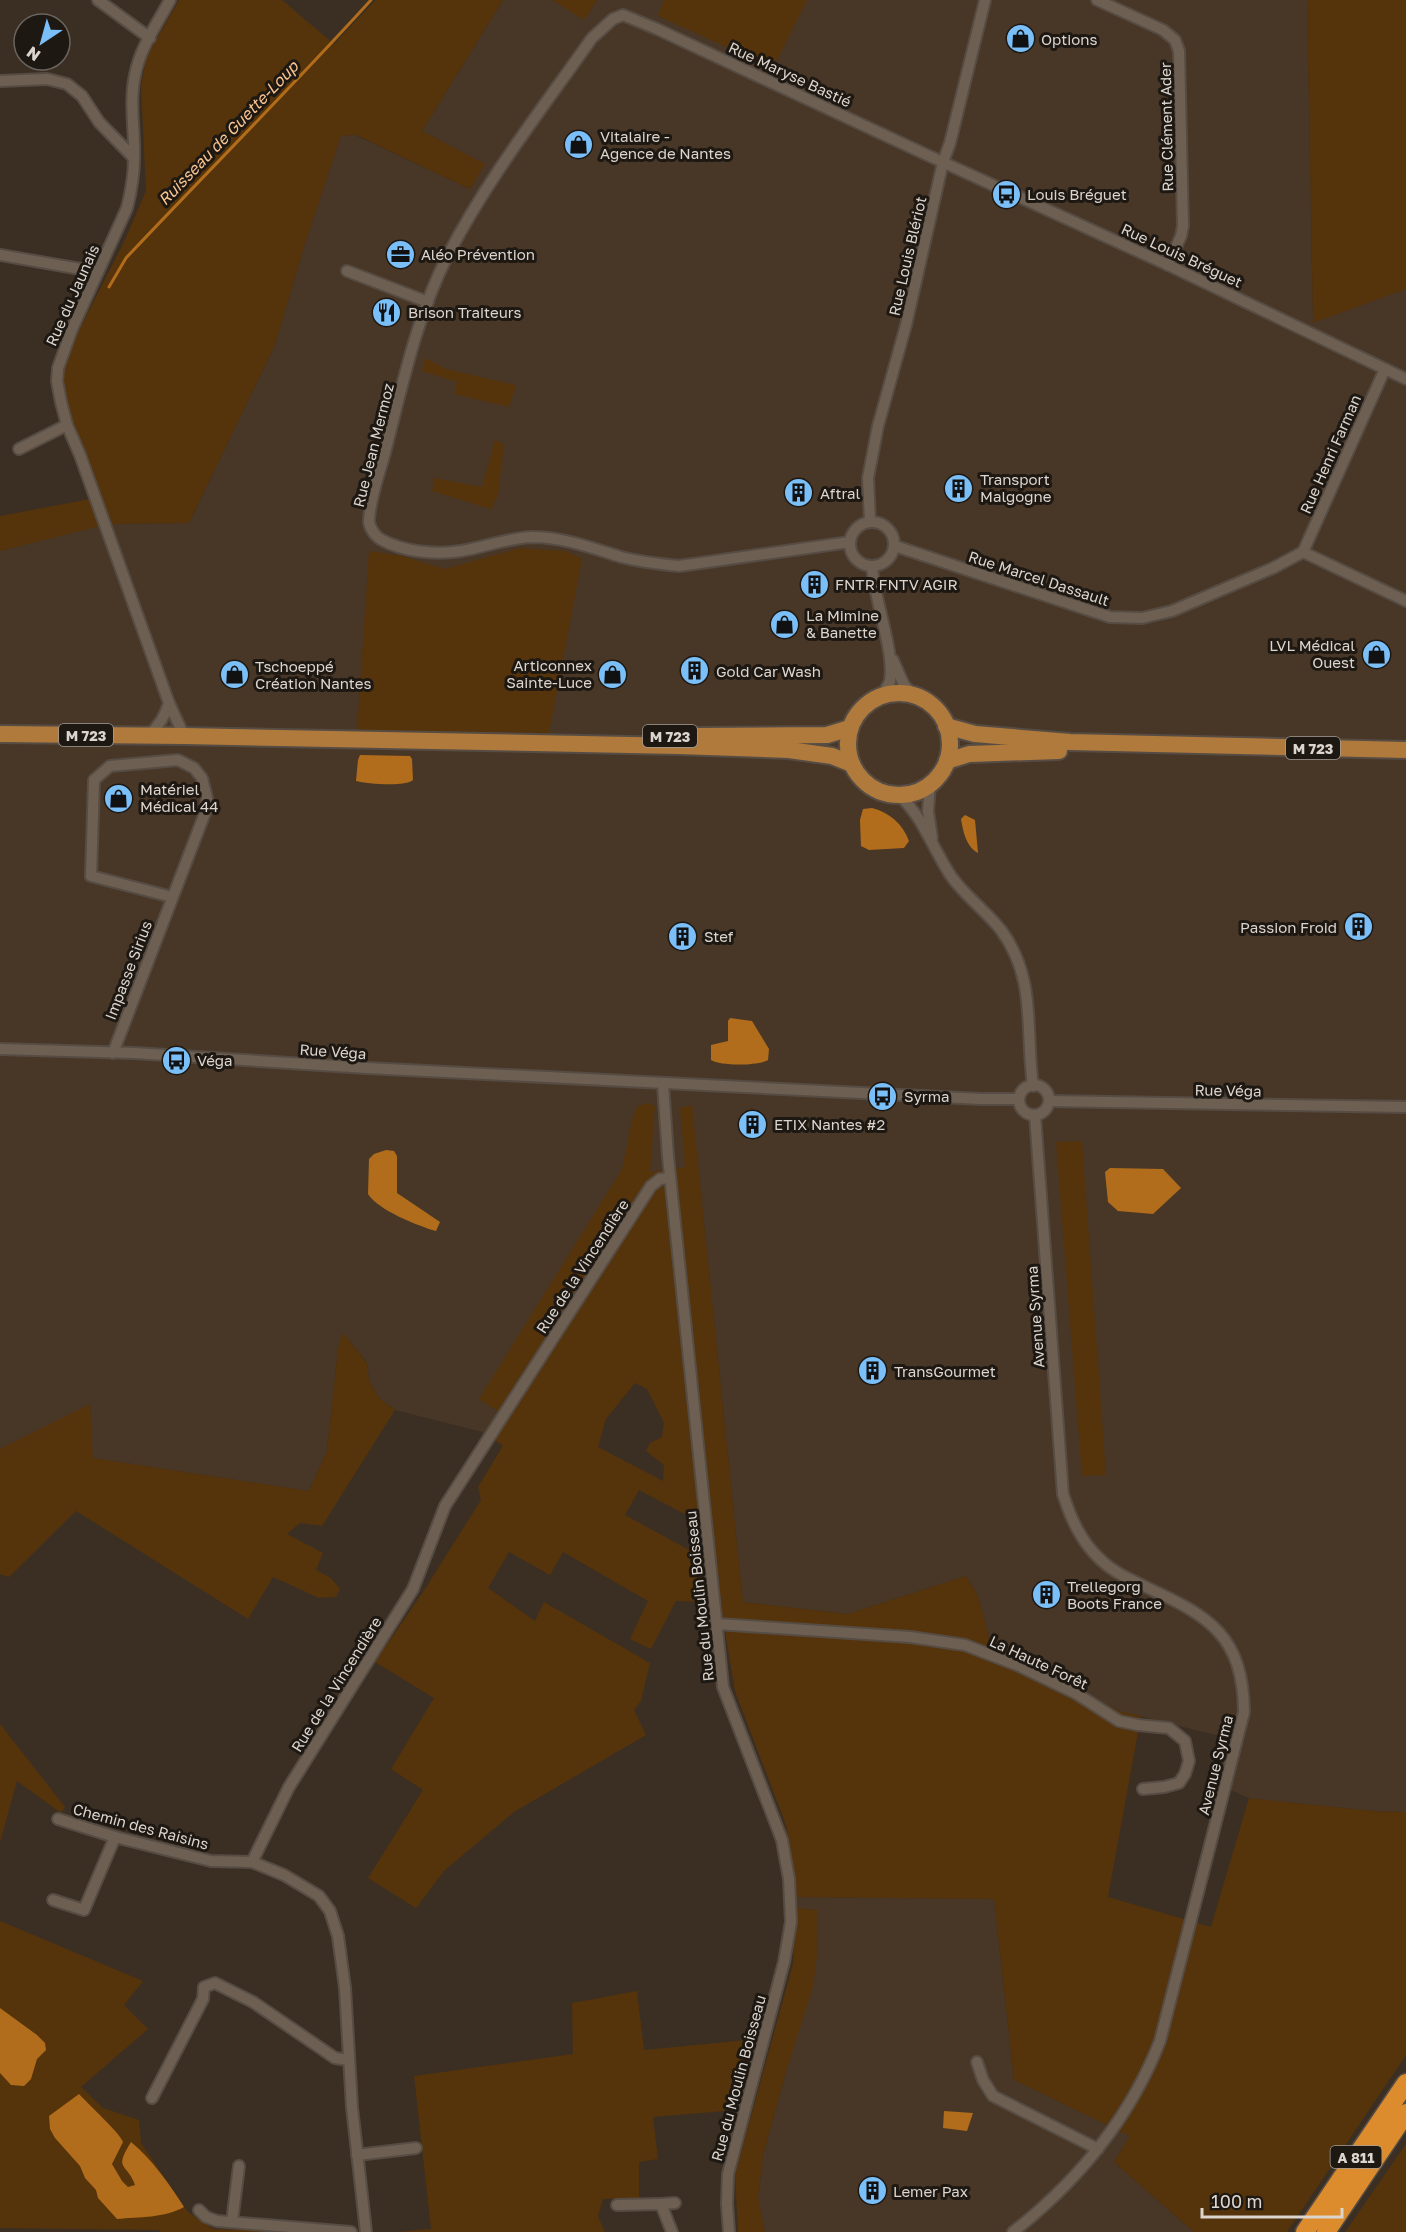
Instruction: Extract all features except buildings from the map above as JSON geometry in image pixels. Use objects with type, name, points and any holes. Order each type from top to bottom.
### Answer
[{"type":"highway","name":"A 811","points":[[1305,2232],[1406,2083]]},
{"type":"highway","name":"A 811","points":[[1326,2232],[1406,2113]]},
{"type":"main road","points":[[895,693],[915,697],[933,707],[946,726],[950,744],[947,761],[941,773],[930,784],[918,791],[899,795],[880,792],[859,776],[852,764],[848,743],[850,728],[857,715],[867,704],[880,697],[895,693]]},
{"type":"main road","name":"M 723","points":[[946,726],[975,734],[1020,738],[1243,747],[1406,750]]},
{"type":"main road","name":"M 723","points":[[490,742],[574,737],[827,735],[850,728]]},
{"type":"main road","name":"M 723","points":[[0,734],[490,742],[789,750],[832,756],[852,764]]},
{"type":"main road","name":"M 723","points":[[947,761],[969,754],[1004,752],[1243,747]]},
{"type":"street","points":[[98,0],[150,38]]},
{"type":"street","name":"Rue du Jaunais","points":[[170,0],[141,56],[133,86],[134,158],[132,189],[127,208],[72,329],[58,368],[57,381],[67,425],[169,703],[184,736]]},
{"type":"street","name":"Rue Louis Blériot","points":[[870,521],[868,478],[878,426],[906,325],[943,162],[950,143],[985,0]]},
{"type":"street","name":"Rue Clément Ader","points":[[1097,0],[1163,30],[1175,40],[1179,51],[1183,226],[1168,265]]},
{"type":"street","name":"Rue Maryse Bastié","points":[[623,15],[657,28],[943,162]]},
{"type":"street","name":"Rue Jean Mermoz","points":[[623,15],[613,19],[592,38],[487,188],[447,258],[428,302],[405,375],[377,481],[369,523],[372,531],[380,540],[407,550],[461,551],[508,539],[534,537],[569,541],[652,564],[679,566],[850,542]]},
{"type":"street","points":[[0,81],[47,79],[67,84],[82,96],[99,122],[134,158]]},
{"type":"street","name":"Rue Louis Bréguet","points":[[943,162],[1168,265],[1406,379]]},
{"type":"street","points":[[0,255],[98,272]]},
{"type":"street","points":[[346,271],[428,302]]},
{"type":"street","name":"Rue Henri Farman","points":[[1303,552],[1385,369]]},
{"type":"street","points":[[19,449],[67,425]]},
{"type":"street","points":[[870,521],[888,528],[895,546],[890,558],[879,565],[872,566],[856,559],[852,554],[850,542],[858,526],[870,521]]},
{"type":"street","name":"Rue Marcel Dassault","points":[[895,546],[1110,618],[1142,618],[1172,611],[1273,568],[1303,552]]},
{"type":"street","points":[[1303,552],[1406,601]]},
{"type":"street","points":[[872,566],[873,585],[887,646],[890,678],[887,689],[880,697]]},
{"type":"street","points":[[887,646],[899,676],[915,697]]},
{"type":"street","points":[[147,736],[156,729],[169,703]]},
{"type":"street","name":"Impasse Sirius","points":[[113,1053],[205,813],[207,798],[202,778],[194,768],[178,760],[110,766],[94,780],[91,876],[172,897]]},
{"type":"street","points":[[930,784],[928,811],[933,847]]},
{"type":"street","points":[[899,795],[915,811],[933,847],[956,883],[999,928],[1021,964],[1027,992],[1033,1086]]},
{"type":"street","name":"Rue Véga","points":[[0,1049],[113,1053],[972,1099],[1019,1099]]},
{"type":"street","name":"Rue du Moulin Boisseau","points":[[668,1084],[670,1178],[723,1687],[782,1840],[789,1879],[791,1922],[784,1962],[728,2174],[729,2232]]},
{"type":"street","points":[[1033,1086],[1046,1091],[1049,1101],[1049,1105],[1043,1112],[1035,1115],[1022,1109],[1019,1099],[1025,1089],[1033,1086]]},
{"type":"street","name":"Rue Véga","points":[[1049,1101],[1406,1107]]},
{"type":"street","name":"Avenue Syrma","points":[[1013,2232],[1060,2191],[1098,2149],[1144,2081],[1160,2041],[1244,1712],[1241,1674],[1225,1639],[1211,1623],[1192,1609],[1119,1574],[1102,1562],[1076,1530],[1069,1513],[1063,1494],[1035,1115]]},
{"type":"street","name":"Rue de la Vincendière","points":[[252,1862],[289,1787],[413,1590],[445,1506],[651,1186],[660,1179],[670,1178]]},
{"type":"street","name":"La Haute Forêt","points":[[718,1624],[910,1637],[965,1646],[1017,1665],[1077,1694],[1119,1720],[1138,1725],[1169,1728],[1185,1741],[1189,1761],[1179,1783],[1143,1789]]},
{"type":"street","name":"Chemin des Raisins","points":[[58,1819],[115,1837],[211,1861],[252,1862]]},
{"type":"street","points":[[53,1899],[84,1910],[115,1837]]},
{"type":"street","points":[[252,1862],[284,1875],[319,1896],[330,1911],[338,1936],[345,1988],[357,2155],[366,2232]]},
{"type":"street","points":[[152,2098],[203,1999],[204,1987],[215,1983],[253,2002],[335,2058],[349,2060]]},
{"type":"street","points":[[977,2062],[983,2080],[993,2096],[1098,2149]]},
{"type":"street","points":[[357,2155],[416,2148]]},
{"type":"street","points":[[232,2222],[239,2166]]},
{"type":"street","points":[[616,2205],[675,2203]]},
{"type":"street","points":[[661,2204],[672,2232]]},
{"type":"street","points":[[199,2210],[206,2217],[217,2221],[351,2232]]},
{"type":"shaded area","points":[[179,0],[282,0],[334,44],[376,0],[503,0],[422,131],[485,164],[470,189],[356,135],[341,136],[304,247],[275,345],[189,523],[110,524],[102,496],[73,426],[63,382],[65,362],[124,242],[146,191],[141,87],[146,58]]},
{"type":"shaded area","points":[[503,0],[552,0],[584,19],[597,0],[1307,0],[1313,322],[1406,289],[1406,1812],[1373,1811],[1249,1798],[1208,1780],[1220,1736],[1119,1711],[991,1645],[978,1596],[966,1576],[848,1614],[743,1602],[699,1175],[486,1433],[395,1410],[378,1397],[369,1380],[367,1362],[343,1334],[338,1348],[327,1451],[309,1491],[92,1458],[90,1405],[0,1449],[0,551],[106,524],[189,523],[275,345],[304,247],[341,136],[355,135],[470,189],[484,164],[422,131]]},
{"type":"shaded area","points":[[552,0],[597,0],[584,20]]},
{"type":"shaded area","points":[[664,0],[807,0],[773,68],[658,16]]},
{"type":"shaded area","points":[[1307,0],[1406,0],[1406,289],[1313,323]]},
{"type":"shaded area","points":[[425,358],[446,369],[516,385],[509,407],[454,394],[457,382],[422,371]]},
{"type":"shaded area","points":[[495,440],[504,444],[498,495],[491,509],[432,491],[434,478],[482,487]]},
{"type":"shaded area","points":[[90,499],[100,526],[0,551],[0,516]]},
{"type":"shaded area","points":[[520,548],[566,551],[582,559],[549,733],[357,730],[369,551],[402,556],[445,569]]},
{"type":"shaded area","points":[[360,755],[410,756],[413,780],[403,784],[356,781]]},
{"type":"shaded area","points":[[872,808],[890,816],[899,824],[909,841],[904,848],[869,850],[861,846],[860,820],[863,809]]},
{"type":"shaded area","points":[[965,815],[975,820],[978,853],[968,843],[964,833],[961,819]]},
{"type":"shaded area","points":[[730,1018],[752,1021],[769,1049],[768,1060],[739,1064],[711,1060],[711,1045],[728,1041]]},
{"type":"shaded area","points":[[648,1103],[655,1106],[650,1172],[685,1167],[680,1108],[692,1105],[743,1602],[848,1614],[966,1576],[978,1596],[991,1645],[1119,1711],[1141,1716],[1108,1897],[1211,1927],[1249,1798],[1373,1811],[1406,1812],[1406,2055],[1287,2232],[1194,2232],[1114,2162],[1130,2136],[1014,2080],[994,1899],[795,1897],[786,1825],[735,1691],[723,1619],[713,1529],[639,1490],[625,1515],[702,1557],[703,1602],[676,1601],[651,1649],[630,1639],[648,1601],[563,1552],[550,1575],[509,1552],[488,1588],[535,1621],[544,1602],[650,1663],[641,1701],[634,1710],[646,1735],[514,1812],[444,1871],[416,1908],[368,1878],[423,1790],[391,1769],[434,1698],[375,1662],[425,1589],[481,1500],[478,1487],[503,1446],[486,1433],[499,1412],[479,1399],[622,1169],[633,1116],[638,1106]],"holes":[[[635,1383],[647,1389],[664,1423],[662,1437],[650,1443],[646,1451],[664,1465],[663,1481],[598,1447],[606,1419]]]},
{"type":"shaded area","points":[[1082,1141],[1106,1475],[1082,1476],[1056,1142]]},
{"type":"shaded area","points":[[386,1150],[394,1151],[397,1156],[397,1193],[440,1222],[436,1231],[389,1211],[368,1194],[369,1159],[374,1154]]},
{"type":"shaded area","points":[[1110,1168],[1163,1169],[1181,1188],[1153,1214],[1118,1211],[1108,1202],[1105,1172]]},
{"type":"shaded area","points":[[343,1333],[367,1363],[369,1380],[378,1397],[395,1410],[322,1526],[300,1523],[287,1534],[323,1553],[316,1570],[331,1578],[340,1589],[336,1597],[319,1598],[273,1577],[248,1619],[76,1511],[9,1577],[0,1574],[0,1449],[90,1404],[93,1458],[309,1491],[327,1451],[338,1348]]},
{"type":"shaded area","points":[[0,1724],[65,1807],[61,1813],[17,1781],[0,1842]]},
{"type":"shaded area","points":[[795,1897],[994,1899],[1014,2080],[1131,2136],[1114,2162],[1194,2232],[765,2232],[758,2199],[763,2156],[786,2072],[817,1910],[796,1908]]},
{"type":"shaded area","points":[[796,1908],[817,1910],[818,1948],[813,1987],[763,2156],[758,2198],[765,2232],[738,2232],[735,2174],[793,1964]]},
{"type":"shaded area","points":[[0,1921],[143,1981],[124,2005],[148,2029],[81,2087],[103,2108],[139,2120],[141,2143],[188,2212],[213,2229],[294,2232],[160,2232],[159,2230],[0,2228]]},
{"type":"shaded area","points":[[637,1991],[644,2050],[758,2039],[736,2110],[653,2117],[658,2159],[639,2162],[639,2198],[603,2199],[598,2216],[605,2232],[398,2232],[431,2229],[414,2076],[573,2054],[572,2003]]},
{"type":"shaded area","points":[[0,2008],[45,2043],[46,2050],[37,2059],[31,2079],[24,2086],[11,2085],[0,2073]]},
{"type":"shaded area","points":[[79,2094],[110,2125],[123,2142],[112,2164],[122,2181],[128,2187],[135,2185],[122,2162],[131,2142],[167,2181],[184,2207],[160,2215],[117,2219],[98,2198],[96,2190],[85,2178],[80,2166],[50,2129],[49,2116]]},
{"type":"shaded area","points":[[944,2111],[973,2113],[967,2131],[943,2128]]},
{"type":"shaded area","points":[[1406,2144],[1406,2232],[1345,2232],[1352,2222]]},
{"type":"waterway","name":"Ruisseau de Guette-Loup","points":[[109,287],[126,258],[371,0]]},
{"type":"place","name":"Options","points":[[1020,39]]},
{"type":"place","name":"Vitalaire - Agence de Nantes","points":[[579,145]]},
{"type":"place","name":"Louis Bréguet","points":[[1006,194]]},
{"type":"place","name":"Aléo Prévention","points":[[400,254]]},
{"type":"place","name":"Brison Traiteurs","points":[[387,312]]},
{"type":"place","name":"Transport Malgogne","points":[[959,488]]},
{"type":"place","name":"Aftral","points":[[799,493]]},
{"type":"place","name":"FNTR FNTV AGIR","points":[[814,584]]},
{"type":"place","name":"La Mimine & Banette","points":[[785,624]]},
{"type":"place","name":"LVL Médical Ouest","points":[[1376,654]]},
{"type":"place","name":"Gold Car Wash","points":[[695,671]]},
{"type":"place","name":"Articonnex Sainte-Luce","points":[[613,674]]},
{"type":"place","name":"Tschoeppé Création Nantes","points":[[234,675]]},
{"type":"place","name":"Matériel Médical 44","points":[[119,798]]},
{"type":"place","name":"Passion Froid","points":[[1358,927]]},
{"type":"place","name":"Stef","points":[[683,936]]},
{"type":"place","name":"Véga","points":[[176,1060]]},
{"type":"place","name":"Syrma","points":[[883,1096]]},
{"type":"place","name":"ETIX Nantes #2","points":[[753,1124]]},
{"type":"place","name":"TransGourmet","points":[[873,1371]]},
{"type":"place","name":"Trellegorg Boots France","points":[[1046,1595]]},
{"type":"place","name":"Lemer Pax","points":[[872,2191]]}]
